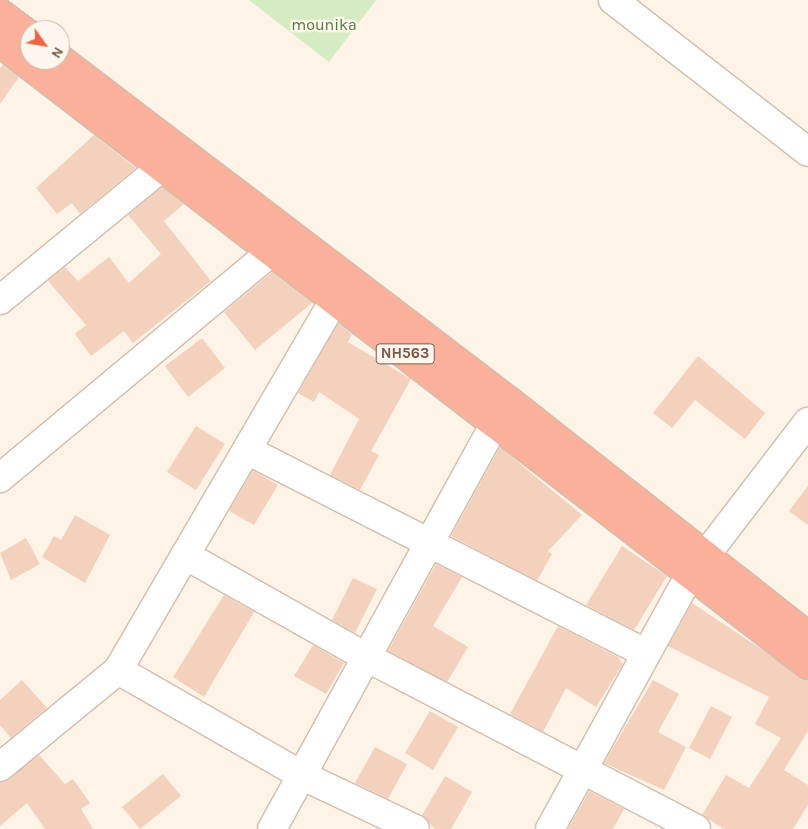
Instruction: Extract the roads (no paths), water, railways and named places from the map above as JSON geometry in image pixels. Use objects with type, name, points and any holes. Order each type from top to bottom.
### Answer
[{"type":"highway","points":[[0,13],[20,28]]},
{"type":"highway","name":"NH563","points":[[0,43],[495,423],[698,565],[808,636]]},
{"type":"highway","name":"NH563","points":[[70,67],[508,400],[698,565],[808,666]]},
{"type":"street","points":[[613,0],[808,152]]},
{"type":"street","points":[[0,300],[162,167]]},
{"type":"street","points":[[0,478],[272,252]]},
{"type":"street","points":[[0,767],[118,670],[334,300]]},
{"type":"street","points":[[550,829],[645,653],[698,565],[808,422]]},
{"type":"street","points":[[272,829],[495,423]]},
{"type":"street","points":[[247,450],[645,653]]},
{"type":"street","points":[[185,555],[366,657],[696,829]]},
{"type":"street","points":[[118,670],[301,775],[415,829]]},
{"type":"park label","name":"mounika","points":[[324,25]]}]
